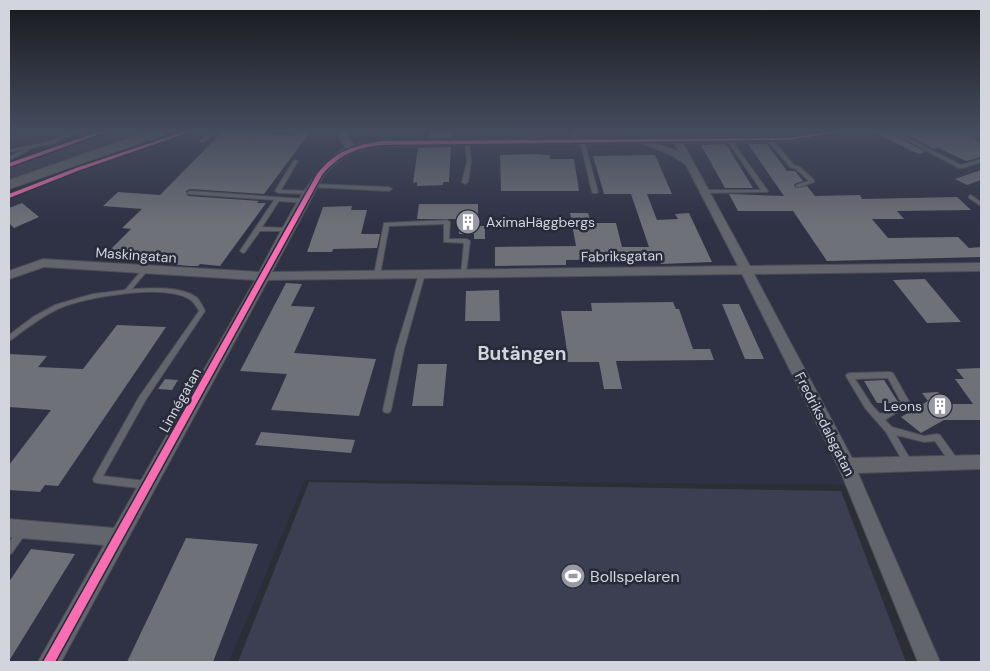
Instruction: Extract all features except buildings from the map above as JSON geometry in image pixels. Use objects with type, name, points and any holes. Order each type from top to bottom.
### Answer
[{"type":"main road","points":[[9,185],[70,163]]},
{"type":"street","name":"Linnégatan","points":[[48,662],[309,194],[328,163]]},
{"type":"street","name":"Fredriksdalsgatan","points":[[687,163],[706,192]]},
{"type":"street","name":"Fredriksdalsgatan","points":[[692,163],[848,466],[929,662]]},
{"type":"street","name":"Maskingatan","points":[[9,274],[43,263],[144,271],[263,276]]},
{"type":"street","name":"Fabriksgatan","points":[[263,276],[981,267]]},
{"type":"street","points":[[848,466],[981,462]]},
{"type":"street","points":[[16,529],[116,538]]},
{"type":"lane","points":[[295,163],[278,191],[309,194]]},
{"type":"lane","points":[[465,182],[469,163]]},
{"type":"lane","points":[[585,163],[594,192]]},
{"type":"lane","points":[[706,192],[765,191],[745,163]]},
{"type":"lane","points":[[790,163],[798,168],[812,182],[798,186]]},
{"type":"lane","points":[[953,163],[960,167],[971,163]]},
{"type":"lane","points":[[190,193],[277,200],[309,194],[388,188]]},
{"type":"lane","points":[[971,196],[981,204]]},
{"type":"lane","points":[[242,251],[277,200]]},
{"type":"lane","points":[[378,275],[386,224],[426,222],[447,222],[446,241],[467,241],[464,274]]},
{"type":"lane","points":[[258,229],[289,230]]},
{"type":"lane","points":[[127,291],[144,271]]},
{"type":"lane","points":[[388,410],[400,349],[422,274]]},
{"type":"lane","points":[[9,338],[30,321],[64,304],[95,296],[127,291],[169,291],[186,294],[195,300],[202,312],[142,399],[97,479],[146,485]]},
{"type":"lane","points":[[879,419],[906,403],[890,374],[850,376],[868,406],[879,419],[889,430],[909,464]]},
{"type":"lane","points":[[889,430],[924,439],[937,437],[955,463]]},
{"type":"lane","points":[[9,550],[16,529]]},
{"type":"shaded area","points":[[22,163],[54,163],[9,179],[9,168]]},
{"type":"shaded area","points":[[97,163],[981,163],[981,662],[939,662],[865,485],[305,480],[229,662],[9,662],[9,197]]},
{"type":"shaded area","name":"Bollspelaren","points":[[309,482],[841,491],[906,662],[238,662]]},
{"type":"cycle path","points":[[9,165],[14,163]]},
{"type":"cycle path","points":[[9,196],[95,163]]},
{"type":"cycle path","points":[[49,662],[320,174],[329,163]]},
{"type":"place","name":"AximaHäggbergs","points":[[468,222]]},
{"type":"place","name":"Leons","points":[[940,406]]},
{"type":"place","name":"Bollspelaren","points":[[573,576]]},
{"type":"district","name":"Butängen","points":[[522,353]]}]
